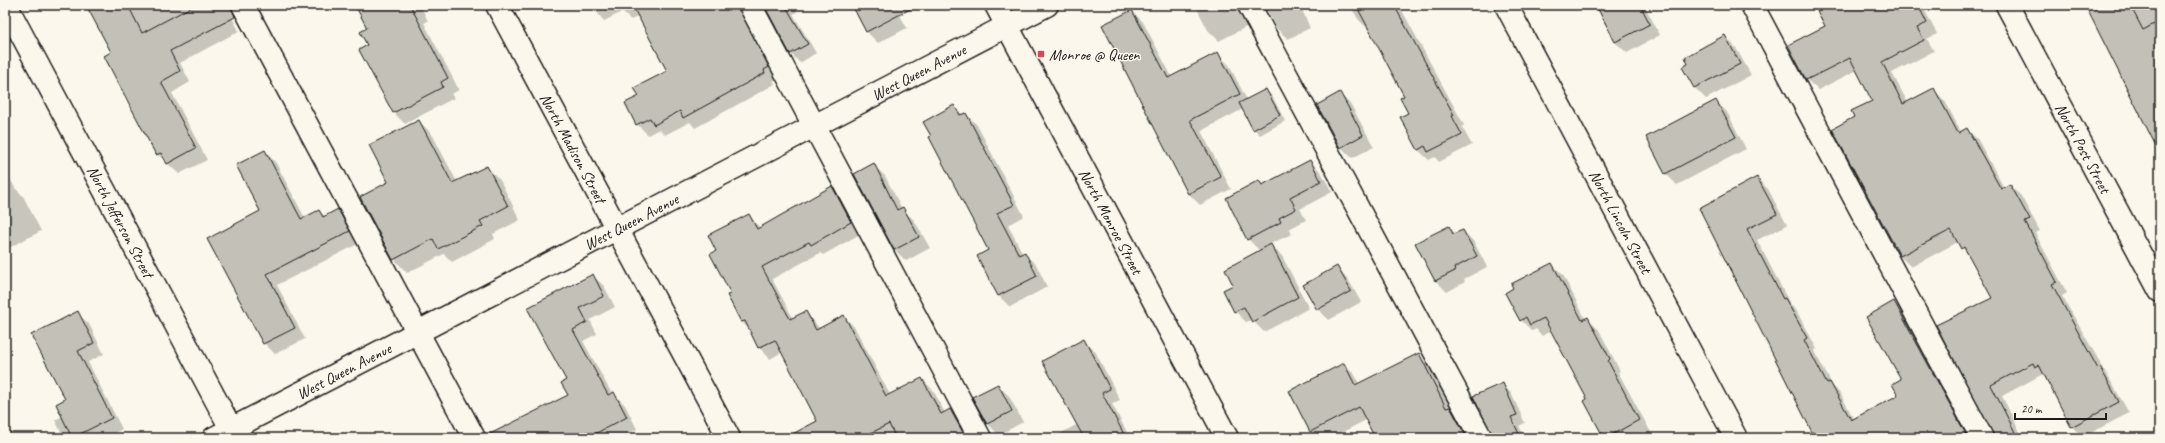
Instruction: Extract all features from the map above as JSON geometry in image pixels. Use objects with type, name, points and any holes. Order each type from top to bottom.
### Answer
[{"type":"street","name":"North Jefferson Street","points":[[6,5],[227,435]]},
{"type":"street","points":[[243,5],[474,438]]},
{"type":"street","name":"North Madison Street","points":[[497,5],[729,438]]},
{"type":"street","points":[[750,5],[980,438]]},
{"type":"street","name":"North Monroe Street","points":[[996,5],[1227,438]]},
{"type":"street","name":"West Queen Avenue","points":[[227,435],[417,331],[1047,5]]},
{"type":"street","points":[[1249,5],[1481,438]]},
{"type":"street","name":"North Lincoln Street","points":[[1506,5],[1736,438]]},
{"type":"street","points":[[1752,5],[1982,438]]},
{"type":"street","name":"North Post Street","points":[[2007,5],[2160,291]]},
{"type":"building","points":[[86,5],[128,5],[142,33],[195,5],[231,5],[235,17],[170,51],[180,71],[161,82],[196,148],[167,164],[161,153],[156,155],[104,56],[111,52]]},
{"type":"building","points":[[355,5],[410,5],[448,78],[441,82],[443,87],[393,113],[359,50],[367,45],[360,32],[367,28]]},
{"type":"building","points":[[632,5],[738,5],[769,67],[764,70],[765,73],[683,118],[680,111],[654,125],[650,118],[636,125],[625,103],[639,96],[634,88],[667,71]]},
{"type":"building","points":[[764,5],[785,5],[808,44],[790,54]]},
{"type":"building","points":[[852,5],[918,5],[866,32]]},
{"type":"building","points":[[1356,5],[1394,5],[1454,115],[1452,116],[1462,135],[1428,152],[1425,146],[1418,150],[1400,117],[1408,113],[1400,98],[1404,96]]},
{"type":"building","points":[[1596,5],[1640,5],[1650,24],[1615,42]]},
{"type":"building","points":[[1814,5],[1918,5],[1927,23],[1917,28],[1924,40],[1882,62],[1903,104],[1934,88],[1958,133],[1967,128],[2001,189],[2010,184],[2030,220],[2025,222],[2057,282],[2052,284],[2098,369],[2100,367],[2119,402],[2071,427],[2039,365],[2035,367],[2033,363],[1991,385],[2018,438],[1994,438],[1936,325],[1992,298],[1964,247],[1961,249],[1951,230],[1900,256],[1832,129],[1854,117],[1851,111],[1872,101],[1850,58],[1806,80],[1788,45],[1825,26]]},
{"type":"building","points":[[2085,5],[2130,5],[2143,30],[2160,21],[2160,154]]},
{"type":"building","points":[[1132,10],[1168,78],[1218,52],[1240,94],[1190,120],[1221,177],[1188,194],[1102,25]]},
{"type":"building","points":[[1725,35],[1740,64],[1694,88],[1682,67],[1688,64],[1685,57]]},
{"type":"building","points":[[1266,89],[1280,115],[1253,130],[1239,103]]},
{"type":"building","points":[[1340,92],[1363,135],[1340,148],[1317,105]]},
{"type":"building","points":[[1716,100],[1736,137],[1665,174],[1646,137]]},
{"type":"building","points":[[954,105],[960,115],[966,113],[1014,205],[997,213],[1019,255],[1025,252],[1037,276],[998,296],[977,256],[988,250],[929,137],[931,136],[923,122]]},
{"type":"building","points":[[419,120],[452,183],[487,166],[508,206],[480,221],[483,226],[438,249],[433,239],[393,260],[360,197],[388,182],[369,145]]},
{"type":"building","points":[[265,150],[301,219],[319,210],[323,217],[338,209],[350,231],[267,274],[295,328],[263,344],[207,239],[260,211],[236,165]]},
{"type":"building","points":[[1310,160],[1321,181],[1290,197],[1296,209],[1279,218],[1281,222],[1247,240],[1226,198],[1259,180],[1262,185]]},
{"type":"building","points":[[874,163],[897,210],[903,207],[919,237],[894,250],[854,174]]},
{"type":"building","points":[[1757,177],[1777,214],[1747,229],[1783,299],[1785,298],[1807,338],[1804,340],[1827,384],[1830,382],[1851,420],[1898,395],[1892,384],[1901,379],[1866,317],[1894,301],[1968,438],[1815,438],[1699,208]]},
{"type":"building","points":[[832,186],[851,222],[811,245],[809,242],[762,267],[790,319],[806,311],[816,330],[844,315],[886,396],[922,378],[941,414],[950,409],[965,436],[961,438],[896,438],[889,424],[861,438],[785,438],[817,421],[775,340],[758,348],[745,321],[741,322],[727,295],[731,294],[710,254],[716,251],[708,235],[749,214],[757,229]]},
{"type":"building","points":[[1449,226],[1453,234],[1463,230],[1477,256],[1454,268],[1455,271],[1435,281],[1415,243]]},
{"type":"building","points":[[1271,244],[1298,297],[1252,322],[1244,307],[1234,312],[1223,290],[1233,285],[1225,269]]},
{"type":"building","points":[[1552,263],[1582,320],[1588,317],[1610,359],[1608,361],[1639,420],[1606,438],[1604,438],[1584,401],[1587,399],[1544,318],[1530,325],[1526,317],[1520,321],[1505,293],[1513,288],[1511,284]]},
{"type":"building","points":[[1337,266],[1351,291],[1317,310],[1303,285]]},
{"type":"building","points":[[593,274],[604,296],[580,308],[587,322],[573,330],[608,395],[614,392],[627,417],[587,438],[486,438],[486,436],[568,395],[561,383],[566,380],[527,308]]},
{"type":"building","points":[[78,311],[94,343],[78,351],[112,418],[72,438],[56,404],[65,399],[31,335]]},
{"type":"building","points":[[1084,339],[1110,389],[1102,393],[1126,438],[1084,438],[1042,361]]},
{"type":"building","points":[[1419,353],[1446,408],[1450,407],[1467,438],[1375,438],[1359,407],[1310,432],[1289,391],[1344,363],[1355,385]]},
{"type":"building","points":[[1503,383],[1517,415],[1511,417],[1521,438],[1493,438],[1473,396]]},
{"type":"building","points":[[998,384],[1012,411],[987,424],[972,397]]},
{"type":"place","name":"Monroe @ Queen","points":[[1041,54]]}]
